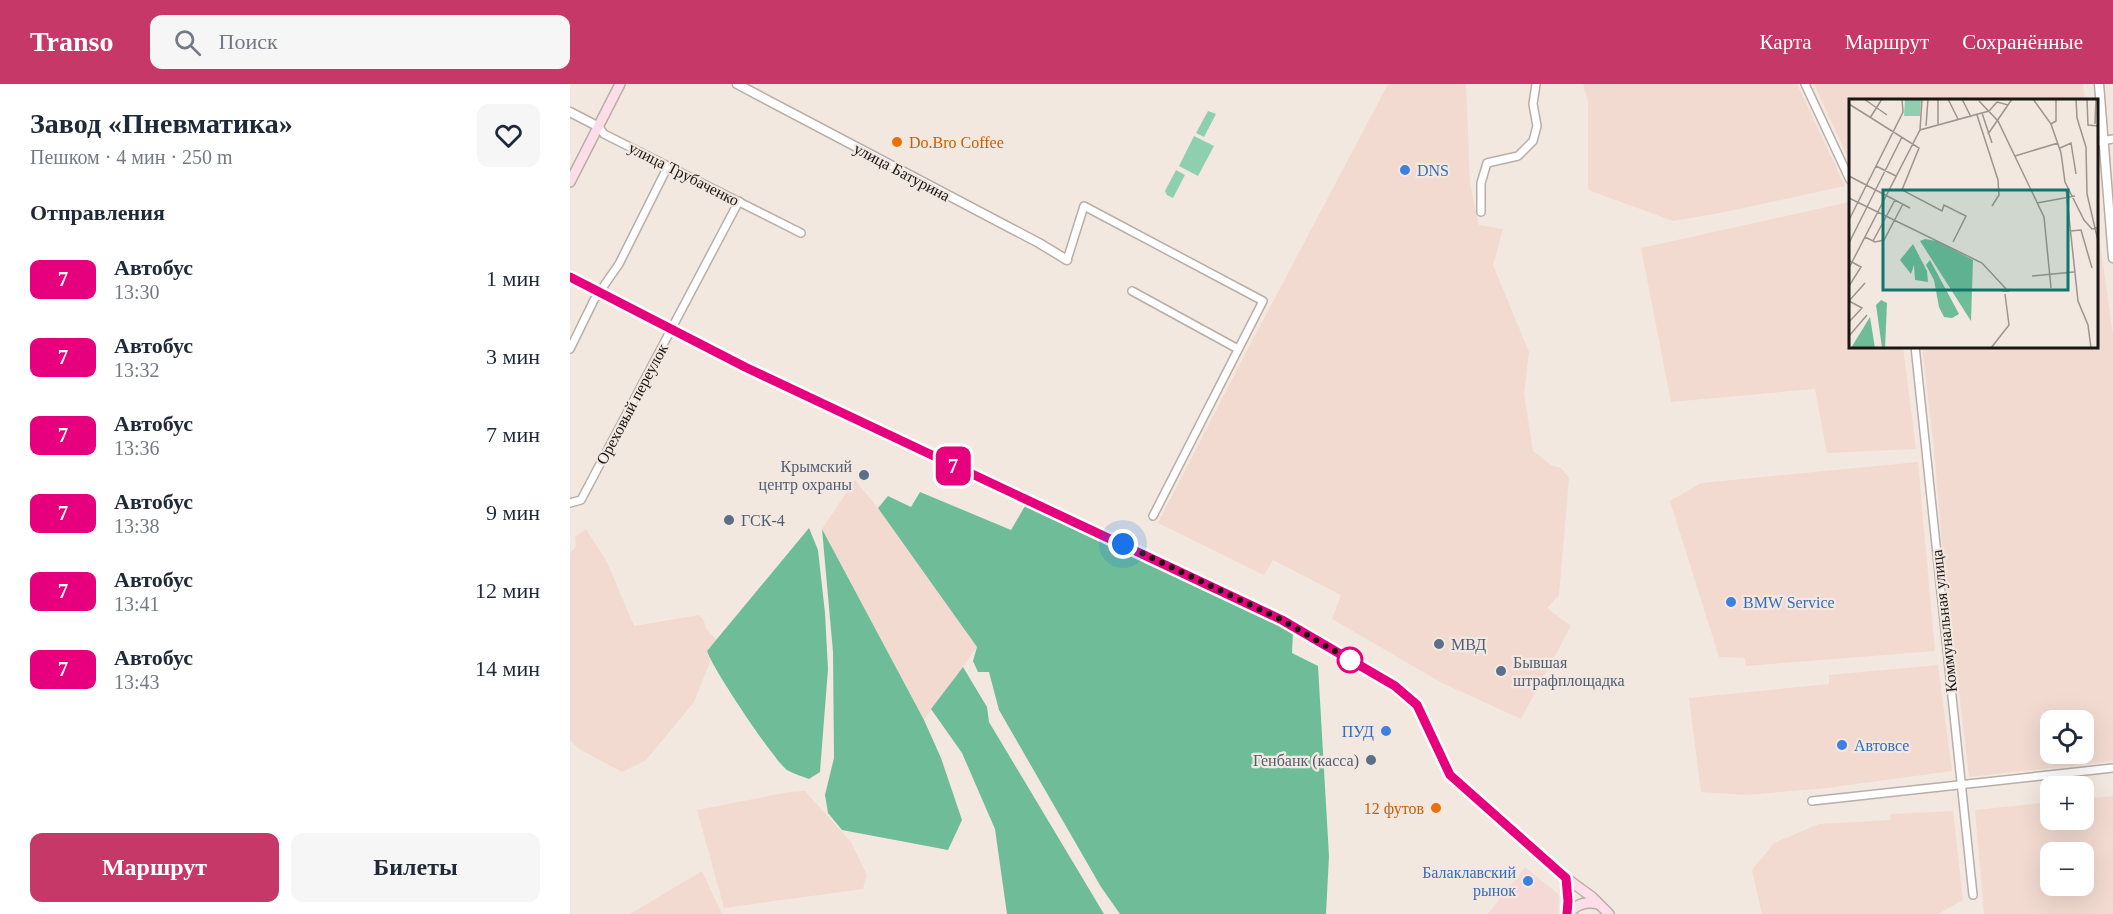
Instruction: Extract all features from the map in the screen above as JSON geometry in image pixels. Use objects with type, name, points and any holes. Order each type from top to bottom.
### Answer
[{"type":"main road","points":[[570,182],[620,84]]},
{"type":"main road","points":[[570,277],[750,370],[1271,615],[1395,686],[1417,705],[1450,775],[1566,878],[1606,910]]},
{"type":"main road","points":[[1566,878],[1568,914]]},
{"type":"main road","points":[[1568,914],[1575,907],[1589,902],[1606,910]]},
{"type":"street","name":"улица Батурина","points":[[737,84],[1039,243],[1067,260]]},
{"type":"street","points":[[1481,212],[1480,183],[1487,163],[1518,156],[1533,141],[1537,126],[1533,104],[1536,84]]},
{"type":"street","points":[[1804,84],[1849,176]]},
{"type":"street","points":[[2100,85],[2113,258]]},
{"type":"street","name":"улица Трубаченко","points":[[570,112],[599,127],[604,134],[801,233]]},
{"type":"street","points":[[570,349],[599,292],[619,264],[668,166]]},
{"type":"street","name":"Ореховый переулок","points":[[570,503],[582,500],[739,201]]},
{"type":"street","points":[[1067,260],[1084,206],[1263,301],[1153,516]]},
{"type":"street","points":[[1132,291],[1238,349]]},
{"type":"street","name":"Коммунальная улица","points":[[1915,348],[1973,895]]},
{"type":"street","points":[[1812,801],[2113,768]]},
{"type":"shaded area","points":[[1388,84],[1466,84],[1470,184],[1479,225],[1503,229],[1493,265],[1529,352],[1524,394],[1533,451],[1551,465],[1561,468],[1569,478],[1559,595],[1547,608],[1571,626],[1521,719],[1442,683],[1332,619],[1341,595],[1273,560],[1264,575],[1158,523]]},
{"type":"shaded area","points":[[1583,84],[1797,84],[1845,186],[1673,221],[1588,190],[1588,101]]},
{"type":"shaded area","points":[[1814,84],[2083,84],[2085,99],[1849,99],[1849,160]]},
{"type":"shaded area","points":[[1849,202],[1849,348],[1903,348],[1916,449],[1827,453],[1815,389],[1671,402],[1641,248]]},
{"type":"shaded area","points":[[2098,228],[2113,335],[2113,761],[2094,763],[2094,710],[2040,710],[2040,764],[2086,764],[1969,777],[1922,348],[2098,348]]},
{"type":"shaded area","points":[[1918,462],[1935,651],[1746,666],[1745,658],[1719,657],[1670,501],[1701,483]]},
{"type":"shaded area","points":[[855,480],[889,522],[977,647],[924,720],[822,529]]},
{"type":"shaded area","points":[[586,529],[607,562],[634,626],[699,615],[706,629],[717,640],[707,651],[710,662],[694,702],[646,760],[622,772],[581,750],[570,741],[570,553],[576,546],[575,537]]},
{"type":"shaded area","points":[[1938,665],[1952,771],[1827,788],[1746,795],[1701,792],[1689,698],[1829,684],[1829,675]]},
{"type":"shaded area","points":[[805,791],[851,842],[867,875],[863,889],[724,908],[697,810]]},
{"type":"shaded area","points":[[2113,796],[2113,914],[1984,914],[1975,810],[2040,803],[2040,830],[2094,830],[2094,798]]},
{"type":"shaded area","points":[[1953,811],[1963,900],[1938,914],[1762,914],[1752,870],[1774,843],[1819,824],[1890,820],[1891,814]]},
{"type":"shaded area","name":"Балаклавский рынок","points":[[1525,867],[1559,895],[1558,914],[1488,914]]},
{"type":"shaded area","points":[[702,871],[722,914],[630,914]]},
{"type":"green space","points":[[1208,111],[1216,114],[1204,137],[1196,133]]},
{"type":"green space","points":[[1194,136],[1214,146],[1198,176],[1179,166]]},
{"type":"green space","points":[[1176,170],[1185,175],[1173,198],[1165,191]]},
{"type":"green space","points":[[920,492],[1011,530],[1025,506],[1293,632],[1292,653],[1318,666],[1329,856],[1326,914],[1120,914],[1101,887],[999,710],[989,672],[978,672],[973,661],[977,647],[878,508],[888,496],[911,507]]},
{"type":"green space","points":[[809,528],[818,550],[828,669],[820,772],[809,779],[787,770],[780,763],[731,694],[707,651]]},
{"type":"green space","points":[[822,529],[924,720],[941,758],[962,820],[948,850],[842,830],[828,813],[825,795],[834,758],[833,652]]},
{"type":"green space","points":[[963,667],[987,707],[989,722],[1104,914],[1007,914],[995,829],[962,753],[931,709]]},
{"type":"bus line","name":"7","points":[[570,277],[745,367],[1282,620],[1395,686],[1417,705],[1450,775],[1566,878],[1567,914]]},
{"type":"place","name":"Do.Bro Coffee","points":[[897,142]]},
{"type":"place","name":"DNS","points":[[1405,170]]},
{"type":"place","name":"Крымский центр охраны","points":[[864,475]]},
{"type":"place","name":"ГСК-4","points":[[729,520]]},
{"type":"place","name":"BMW Service","points":[[1731,602]]},
{"type":"place","name":"МВД","points":[[1439,644]]},
{"type":"place","name":"Бывшая штрафплощадка","points":[[1501,671]]},
{"type":"place","name":"ПУД","points":[[1386,731]]},
{"type":"place","name":"Автовсе","points":[[1842,745]]},
{"type":"place","name":"Генбанк (касса)","points":[[1371,760]]},
{"type":"place","name":"12 футов","points":[[1436,808]]},
{"type":"place","name":"Балаклавский рынок","points":[[1528,881]]},
{"type":"route","points":[[1123,544],[1282,620],[1350,660]]}]
